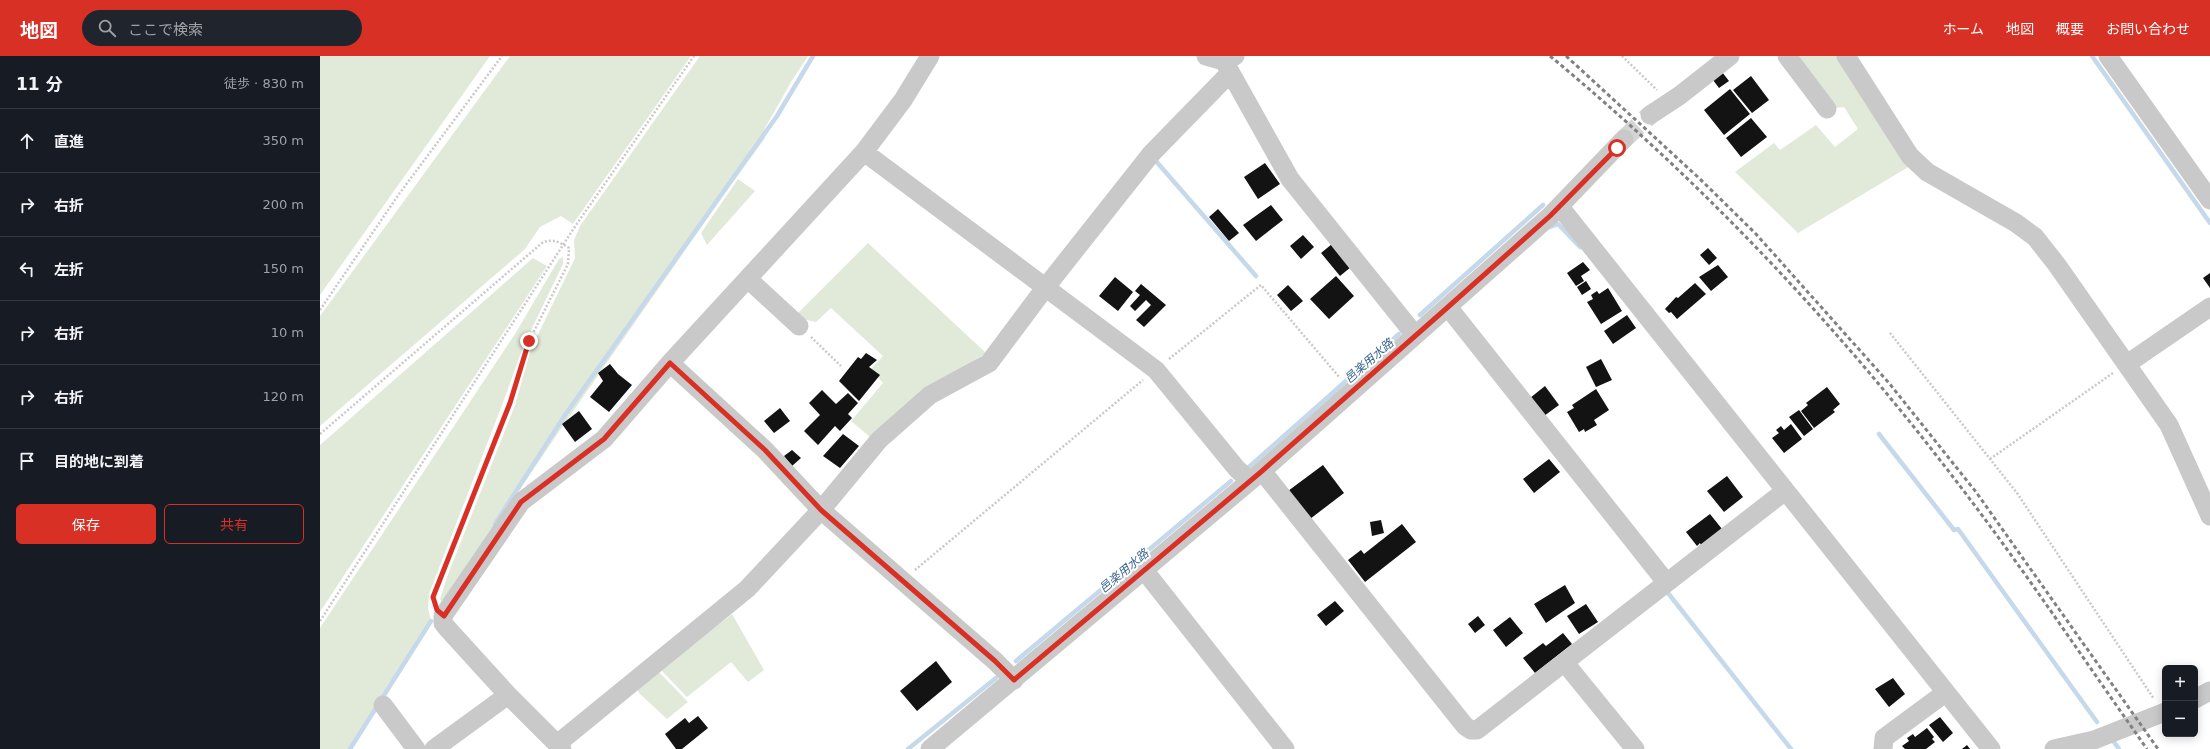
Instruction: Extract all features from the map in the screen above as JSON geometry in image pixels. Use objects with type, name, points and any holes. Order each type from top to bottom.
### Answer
[{"type":"street","points":[[930,56],[902,100],[864,152],[670,363],[604,439],[521,502],[444,616],[443,623],[447,628],[508,695],[559,747],[747,589],[821,510],[880,440],[930,394],[989,363],[1045,288],[1151,154],[1230,63]]},
{"type":"street","points":[[1206,56],[1230,63],[1290,179],[1415,335]]},
{"type":"street","points":[[1650,115],[1670,102],[1730,56]]},
{"type":"street","points":[[1787,56],[1827,109]]},
{"type":"street","points":[[1846,56],[1910,156],[1927,172],[2016,223],[2035,237],[2127,364],[2169,425],[2210,516]]},
{"type":"street","points":[[2108,56],[2210,200]]},
{"type":"street","points":[[930,749],[1256,476],[1560,207],[1624,139]]},
{"type":"street","points":[[864,152],[1156,370],[1237,469],[1256,476],[1465,726],[1471,730],[1482,727],[1666,582],[1785,491]]},
{"type":"street","points":[[1560,207],[1991,749]]},
{"type":"street","points":[[748,279],[799,326]]},
{"type":"street","points":[[1448,307],[1666,582]]},
{"type":"street","points":[[2127,364],[2210,307]]},
{"type":"street","points":[[670,363],[765,450],[821,510],[995,661],[1014,680]]},
{"type":"street","points":[[1144,570],[1285,749]]},
{"type":"street","points":[[1565,663],[1635,749]]},
{"type":"street","points":[[2198,697],[2210,691]]},
{"type":"street","points":[[1883,749],[1884,738],[1945,693]]},
{"type":"street","points":[[434,749],[508,695]]},
{"type":"street","points":[[383,705],[416,749]]},
{"type":"street","points":[[2054,749],[2094,740],[2162,714]]},
{"type":"path","points":[[320,310],[399,194],[502,56]]},
{"type":"path","points":[[320,621],[564,244],[694,56]]},
{"type":"path","points":[[1622,56],[1670,102]]},
{"type":"path","points":[[320,434],[529,252],[548,240],[564,244],[569,248],[568,264],[529,341],[510,403],[433,597],[437,610],[444,616]]},
{"type":"path","points":[[902,581],[1260,285],[1340,378]]},
{"type":"path","points":[[799,326],[841,366]]},
{"type":"path","points":[[1890,333],[2017,493],[2162,710]]},
{"type":"path","points":[[1990,460],[2127,364]]},
{"type":"green space","points":[[320,56],[490,56],[320,295]]},
{"type":"green space","points":[[510,56],[691,56],[573,224],[561,216],[540,227],[525,249],[320,426],[320,316]]},
{"type":"green space","points":[[700,56],[808,56],[791,82],[764,130],[765,138],[558,433],[443,604],[440,599],[447,577],[515,405],[531,349],[575,258],[574,240],[580,226]]},
{"type":"green space","points":[[1797,56],[1837,56],[1910,166],[1798,233],[1735,172],[1774,143],[1780,150],[1816,125],[1835,147],[1858,129],[1844,107],[1835,108]]},
{"type":"green space","points":[[738,179],[755,191],[707,245],[701,233]]},
{"type":"green space","points":[[868,243],[986,353],[923,392],[870,437],[851,421],[883,383],[871,369],[883,356],[831,308],[816,322],[794,317]]},
{"type":"green space","points":[[563,257],[563,264],[523,347],[429,594],[428,608],[431,621],[350,749],[320,749],[320,628],[515,334],[559,259]]},
{"type":"green space","points":[[533,258],[547,266],[320,612],[320,445]]},
{"type":"green space","points":[[732,614],[764,670],[748,682],[731,662],[687,697],[660,669]]},
{"type":"green space","points":[[659,672],[688,702],[667,719],[639,693],[637,688]]},
{"type":"building","points":[[1722,72],[1729,81],[1719,88],[1713,80]]},
{"type":"building","points":[[1751,76],[1769,100],[1752,113],[1733,90]]},
{"type":"building","points":[[1730,89],[1750,114],[1724,135],[1704,110]]},
{"type":"building","points":[[1751,118],[1767,137],[1741,157],[1726,138]]},
{"type":"building","points":[[1265,163],[1280,184],[1258,199],[1244,177]]},
{"type":"building","points":[[1271,205],[1283,220],[1256,241],[1243,225]]},
{"type":"building","points":[[1218,209],[1239,233],[1229,241],[1209,217]]},
{"type":"building","points":[[1303,235],[1314,247],[1301,259],[1290,246]]},
{"type":"building","points":[[1332,244],[1351,267],[1340,276],[1321,253]]},
{"type":"building","points":[[1708,248],[1717,258],[1709,265],[1700,255]]},
{"type":"building","points":[[1583,262],[1590,270],[1581,276],[1584,281],[1576,286],[1567,273]]},
{"type":"building","points":[[1718,265],[1728,277],[1711,291],[1699,277]]},
{"type":"building","points":[[2210,273],[2210,288],[2203,278]]},
{"type":"building","points":[[1336,276],[1354,296],[1329,319],[1310,299]]},
{"type":"building","points":[[1115,277],[1133,292],[1118,311],[1099,296]]},
{"type":"building","points":[[1586,281],[1591,289],[1582,295],[1577,287]]},
{"type":"building","points":[[1695,283],[1706,294],[1677,319],[1671,312],[1669,313],[1665,309],[1676,297],[1678,298]]},
{"type":"building","points":[[1141,284],[1166,305],[1144,327],[1136,320],[1151,305],[1146,300],[1135,311],[1130,306],[1140,295],[1135,291]]},
{"type":"building","points":[[1288,285],[1303,301],[1291,311],[1277,295]]},
{"type":"building","points":[[1608,288],[1622,311],[1601,324],[1587,302],[1593,299],[1591,295],[1597,291],[1599,294]]},
{"type":"building","points":[[1627,315],[1636,328],[1613,344],[1604,331]]},
{"type":"building","points":[[866,353],[877,360],[869,367],[880,375],[859,401],[839,381],[858,357],[861,359]]},
{"type":"building","points":[[1601,359],[1612,380],[1596,387],[1586,367]]},
{"type":"building","points":[[610,364],[618,374],[632,385],[609,412],[590,397],[603,381],[598,373]]},
{"type":"building","points":[[1545,386],[1559,405],[1544,416],[1530,398]]},
{"type":"building","points":[[1827,387],[1840,404],[1833,410],[1835,412],[1814,428],[1801,411],[1808,405],[1806,403]]},
{"type":"building","points":[[1596,389],[1609,410],[1594,420],[1597,425],[1585,432],[1584,429],[1579,432],[1567,412],[1574,408],[1572,405]]},
{"type":"building","points":[[822,390],[836,404],[848,393],[858,403],[848,414],[852,418],[840,431],[835,426],[818,445],[804,431],[820,415],[809,403]]},
{"type":"building","points":[[780,408],[790,421],[774,433],[764,421]]},
{"type":"building","points":[[1799,410],[1813,429],[1804,436],[1789,417]]},
{"type":"building","points":[[579,411],[592,429],[575,442],[562,424]]},
{"type":"building","points":[[1791,424],[1802,439],[1784,453],[1772,438],[1779,433],[1776,430],[1781,426],[1784,430]]},
{"type":"building","points":[[843,434],[859,446],[840,468],[823,456]]},
{"type":"building","points":[[792,450],[801,458],[792,466],[784,456]]},
{"type":"building","points":[[1549,459],[1560,472],[1534,493],[1523,479]]},
{"type":"building","points":[[1323,465],[1344,493],[1310,519],[1288,491]]},
{"type":"building","points":[[1727,476],[1743,497],[1724,512],[1707,491]]},
{"type":"building","points":[[1710,514],[1722,529],[1701,545],[1700,543],[1697,546],[1686,532]]},
{"type":"building","points":[[1381,520],[1384,533],[1372,536],[1370,522]]},
{"type":"building","points":[[1402,524],[1416,542],[1365,582],[1348,560],[1361,550],[1364,554]]},
{"type":"building","points":[[1565,585],[1575,603],[1546,623],[1534,604]]},
{"type":"building","points":[[1335,601],[1344,611],[1326,626],[1317,615]]},
{"type":"building","points":[[1586,604],[1598,622],[1579,634],[1567,616]]},
{"type":"building","points":[[1478,616],[1485,625],[1475,633],[1468,624]]},
{"type":"building","points":[[1510,617],[1523,633],[1506,647],[1493,630]]},
{"type":"building","points":[[1563,633],[1572,644],[1535,673],[1523,658],[1543,643],[1546,646]]},
{"type":"building","points":[[936,661],[952,682],[917,711],[900,691]]},
{"type":"building","points":[[1893,678],[1905,694],[1889,707],[1875,689]]},
{"type":"building","points":[[698,716],[708,728],[682,749],[676,749],[665,734],[685,718],[689,723]]},
{"type":"building","points":[[1940,717],[1953,733],[1943,742],[1929,725]]},
{"type":"building","points":[[1927,728],[1934,737],[1932,739],[1935,742],[1926,749],[1905,749],[1902,746],[1909,741],[1907,738],[1913,734],[1915,737]]},
{"type":"building","points":[[1967,745],[1970,749],[1962,749]]},
{"type":"waterway","points":[[495,524],[565,415],[777,116],[813,56]]},
{"type":"waterway","points":[[2092,56],[2210,223]]},
{"type":"waterway","points":[[1155,160],[1256,276]]},
{"type":"waterway","name":"邑楽用水路","points":[[1420,315],[1543,205]]},
{"type":"waterway","points":[[1550,227],[1558,224],[1580,247]]},
{"type":"waterway","name":"邑楽用水路","points":[[1249,467],[1399,334]]},
{"type":"waterway","points":[[1879,434],[1954,530],[1958,529],[2097,722]]},
{"type":"waterway","name":"邑楽用水路","points":[[1016,661],[1231,481]]},
{"type":"waterway","points":[[1668,593],[1791,749]]},
{"type":"waterway","points":[[350,749],[431,621]]},
{"type":"waterway","name":"邑楽用水路","points":[[908,749],[996,678]]},
{"type":"waterway","points":[[2114,742],[2119,749]]},
{"type":"tunnel","points":[[1624,139],[1650,115]]},
{"type":"railway","points":[[1550,56],[1656,149],[1708,199],[1758,249],[1853,354],[1899,409],[1970,499],[2022,570],[2147,749]]},
{"type":"railway","points":[[1566,56],[1699,178],[1756,234],[1889,383],[1976,492],[2158,749]]},
{"type":"route","points":[[529,341],[510,403],[433,597],[437,610],[444,616],[521,502],[604,439],[670,363],[765,450],[821,510],[1000,665],[1014,680],[1262,471],[1448,307],[1550,216],[1617,148]]}]
